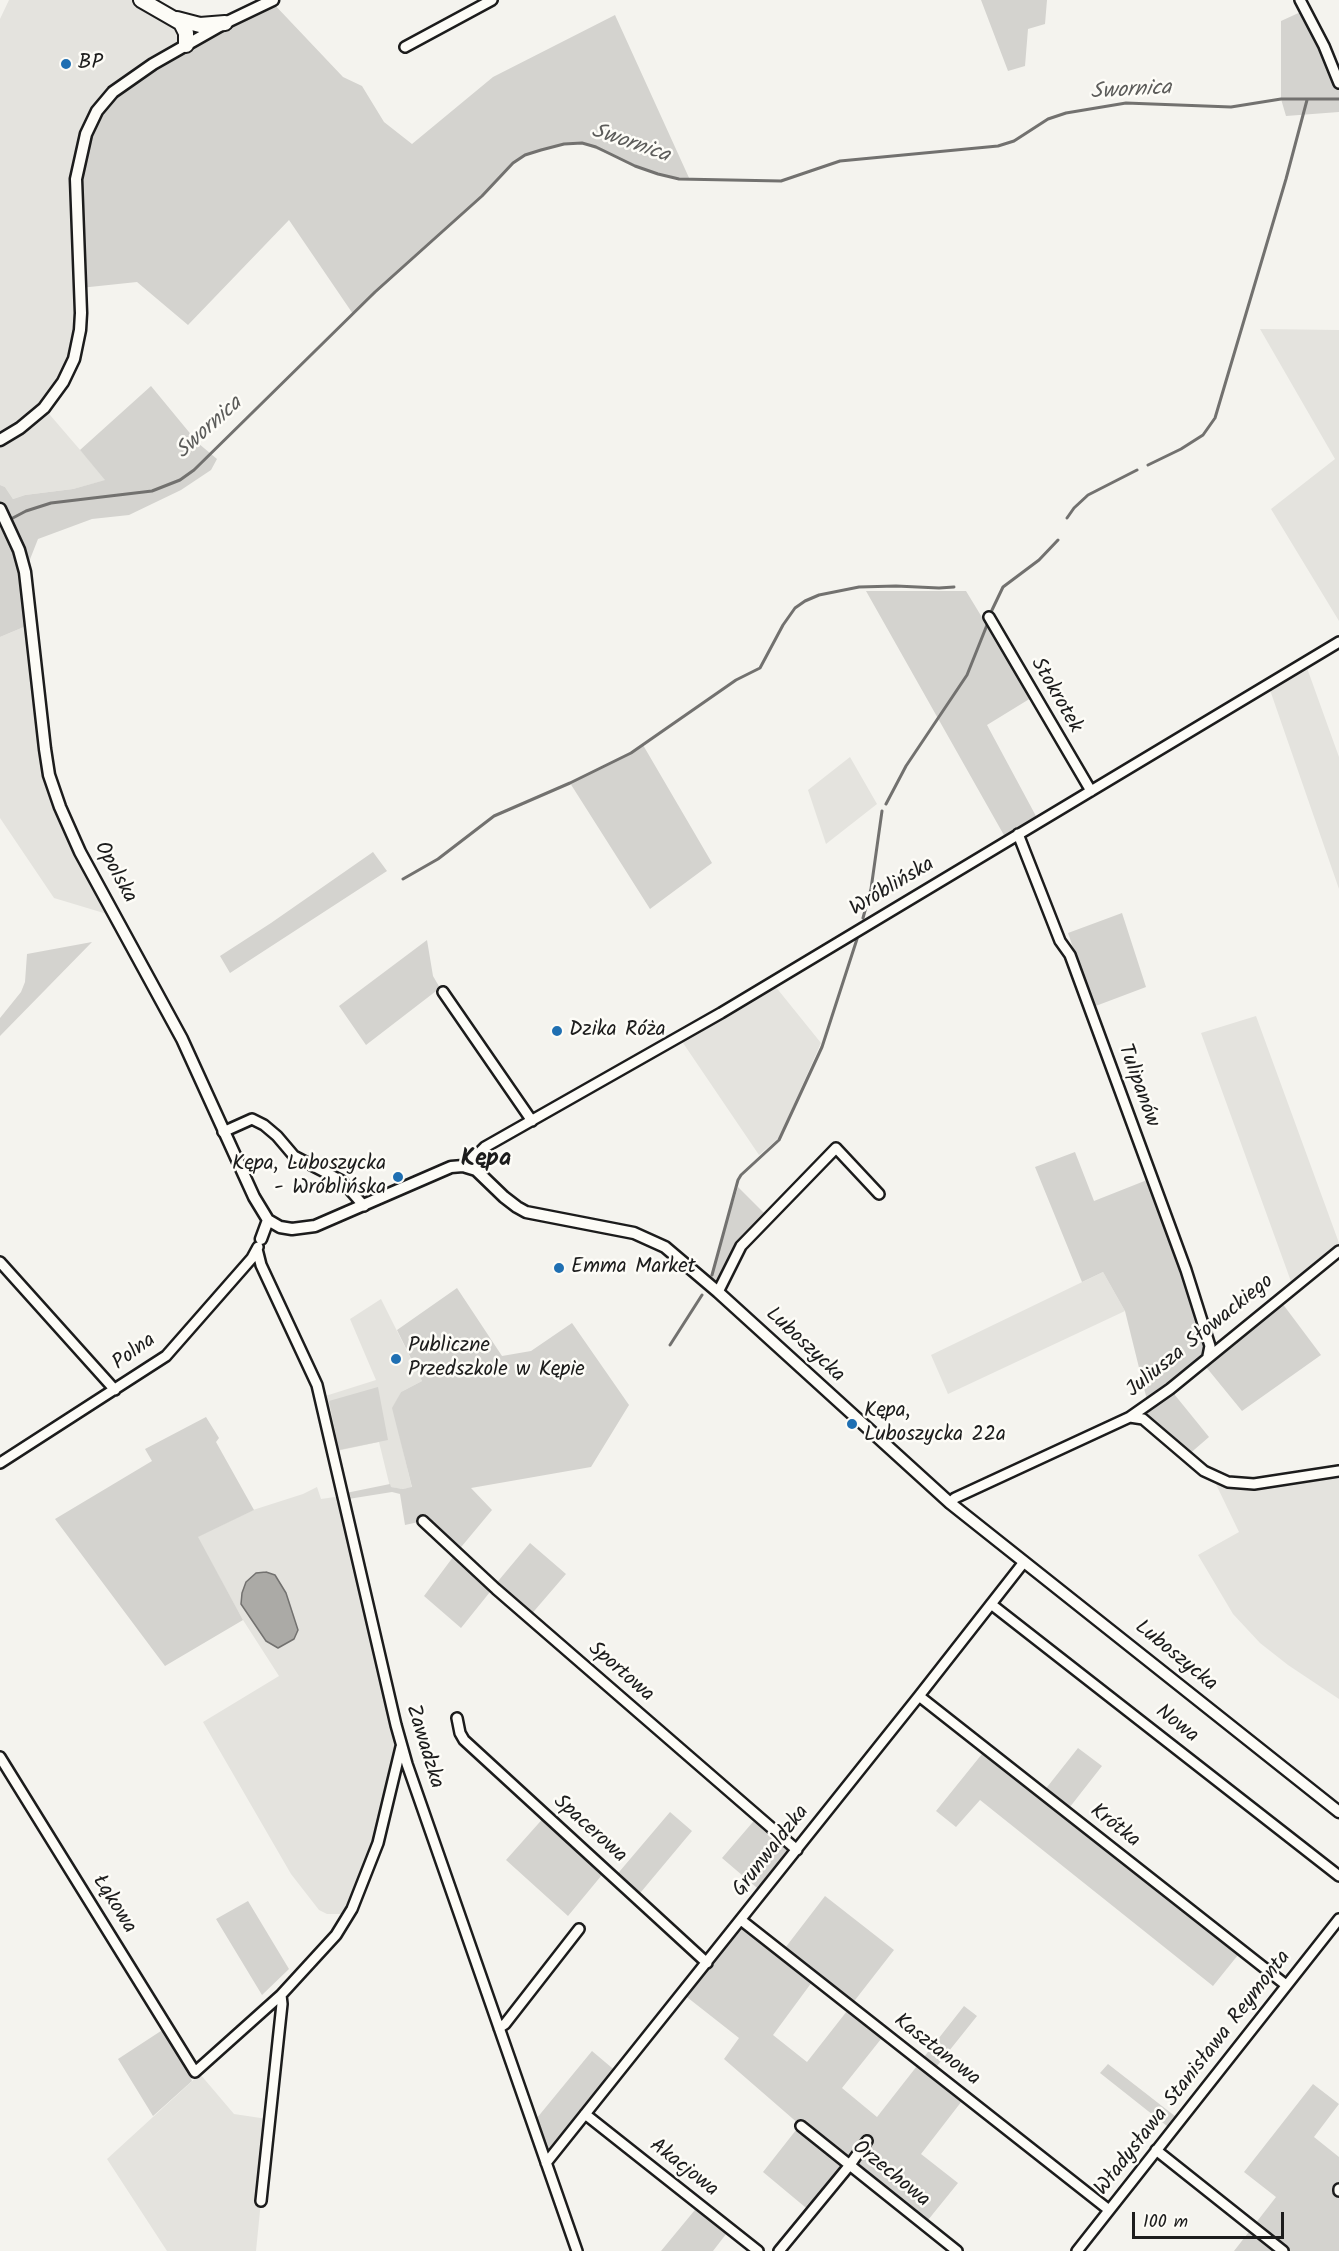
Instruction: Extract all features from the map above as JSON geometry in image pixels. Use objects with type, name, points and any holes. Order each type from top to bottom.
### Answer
[{"type":"main road","points":[[141,0],[176,19],[201,25],[225,23]]},
{"type":"main road","points":[[176,19],[184,28],[186,45]]},
{"type":"street","points":[[0,440],[20,428],[44,408],[63,382],[74,359],[81,313],[76,179],[86,134],[104,102],[126,82],[186,45],[273,0]]},
{"type":"street","points":[[405,47],[492,0]]},
{"type":"street","points":[[1300,0],[1324,46],[1339,82]]},
{"type":"street","name":"Opolska","points":[[0,509],[26,572],[45,749],[49,775],[60,807],[80,852],[182,1039],[223,1132],[258,1205],[268,1220]]},
{"type":"street","name":"Stokrotek","points":[[989,617],[1091,791]]},
{"type":"street","name":"Wróblińska","points":[[469,1167],[485,1147],[721,1013],[1339,642]]},
{"type":"street","name":"Tulipanów","points":[[1018,834],[1060,941],[1071,956],[1182,1259],[1209,1346],[1208,1356]]},
{"type":"street","points":[[443,992],[532,1121]]},
{"type":"street","points":[[223,1132],[252,1119],[264,1125],[294,1156],[342,1181],[363,1206]]},
{"type":"street","points":[[718,1292],[741,1246],[836,1148],[879,1194]]},
{"type":"street","points":[[259,1244],[268,1220],[280,1227],[305,1228],[326,1222],[451,1167],[469,1167]]},
{"type":"street","name":"Luboszycka","points":[[469,1167],[481,1174],[517,1207],[526,1212],[620,1229],[646,1237],[665,1247],[718,1292],[950,1503],[1339,1812]]},
{"type":"street","name":"Polna","points":[[0,1463],[166,1356],[252,1258],[259,1244]]},
{"type":"street","name":"Zawadzka","points":[[259,1244],[261,1265],[317,1385],[402,1745],[577,2251]]},
{"type":"street","name":"Juliusza Słowackiego","points":[[950,1503],[955,1498],[1130,1417],[1170,1389],[1339,1251]]},
{"type":"street","points":[[0,1262],[115,1390]]},
{"type":"street","points":[[1130,1417],[1143,1419],[1204,1471],[1228,1482],[1254,1484],[1339,1471]]},
{"type":"street","name":"Sportowa","points":[[423,1521],[496,1589],[797,1850]]},
{"type":"street","name":"Grunwaldzka","points":[[546,2163],[1024,1562]]},
{"type":"street","name":"Nowa","points":[[991,1604],[1339,1876]]},
{"type":"street","name":"Krótka","points":[[919,1696],[1286,1985]]},
{"type":"street","name":"Spacerowa","points":[[457,1718],[464,1740],[707,1963]]},
{"type":"street","points":[[261,2201],[282,2004],[281,1995],[336,1935],[352,1909],[378,1843],[402,1745]]},
{"type":"street","name":"Łąkowa","points":[[0,1757],[195,2072],[281,1995]]},
{"type":"street","name":"Władysława Stanisława Reymonta","points":[[1077,2251],[1339,1919]]},
{"type":"street","name":"Kasztanowa","points":[[741,1920],[1109,2210]]},
{"type":"street","points":[[499,2028],[505,2024],[579,1929]]},
{"type":"street","name":"Akacjowa","points":[[585,2114],[758,2251]]},
{"type":"street","name":"Orzechowa","points":[[801,2126],[957,2251]]},
{"type":"street","points":[[779,2251],[867,2141]]},
{"type":"street","points":[[1156,2150],[1283,2251]]},
{"type":"shaded area","points":[[9,0],[141,0],[175,19],[186,45],[104,102],[77,345],[44,408],[106,480],[73,489],[25,495],[13,499],[5,487],[0,485],[0,19]]},
{"type":"shaded area","points":[[981,0],[1047,0],[1045,24],[1028,29],[1025,66],[1008,71]]},
{"type":"shaded area","points":[[271,1],[343,77],[362,86],[384,122],[412,144],[493,77],[615,15],[690,180],[658,174],[581,143],[564,144],[525,155],[513,163],[482,196],[353,314],[289,220],[188,325],[137,282],[80,288],[81,148],[113,92]]},
{"type":"shaded area","points":[[1305,10],[1339,80],[1339,112],[1286,116],[1281,99],[1281,21]]},
{"type":"shaded area","points":[[1260,329],[1339,330],[1339,621],[1271,509],[1335,459]]},
{"type":"shaded area","points":[[151,386],[198,443],[217,459],[211,470],[181,490],[129,515],[92,519],[38,539],[25,572],[31,624],[0,637],[0,485],[5,487],[13,499],[25,495],[73,489],[105,480],[80,450]]},
{"type":"shaded area","points":[[866,591],[966,591],[1031,698],[987,725],[1037,818],[1005,837]]},
{"type":"shaded area","points":[[31,624],[49,775],[117,917],[54,898],[0,818],[0,637]]},
{"type":"shaded area","points":[[1307,668],[1339,757],[1339,889],[1270,690]]},
{"type":"shaded area","points":[[643,745],[712,863],[650,909],[570,783]]},
{"type":"shaded area","points":[[850,757],[877,804],[826,844],[808,790]]},
{"type":"shaded area","points":[[373,852],[387,871],[230,973],[220,956]]},
{"type":"shaded area","points":[[1122,913],[1146,987],[1093,1007],[1068,933]]},
{"type":"shaded area","points":[[427,940],[433,976],[440,988],[366,1045],[339,1006]]},
{"type":"shaded area","points":[[92,942],[0,1036],[0,1018],[21,992],[25,982],[27,954]]},
{"type":"shaded area","points":[[775,986],[821,1043],[779,1138],[759,1155],[679,1037]]},
{"type":"shaded area","points":[[1256,1016],[1339,1243],[1339,1251],[1293,1287],[1201,1033]]},
{"type":"shaded area","points":[[1075,1152],[1094,1201],[1147,1180],[1177,1260],[1186,1270],[1209,1355],[1279,1299],[1321,1355],[1242,1411],[1202,1362],[1170,1389],[1209,1437],[1187,1456],[1138,1417],[1148,1404],[1125,1311],[1103,1272],[1082,1282],[1035,1167]]},
{"type":"shaded area","points":[[738,1187],[768,1217],[741,1246],[718,1292],[708,1283]]},
{"type":"shaded area","points":[[1103,1272],[1125,1311],[948,1394],[931,1355]]},
{"type":"shaded area","points":[[457,1288],[502,1356],[531,1351],[572,1323],[629,1405],[591,1467],[471,1488],[492,1510],[457,1552],[494,1586],[530,1543],[566,1574],[529,1617],[494,1587],[461,1628],[424,1596],[456,1553],[423,1521],[405,1525],[400,1494],[392,1492],[342,1500],[341,1494],[390,1484],[391,1487],[403,1489],[412,1487],[392,1408],[401,1392],[422,1381],[397,1330]]},
{"type":"shaded area","points":[[381,1299],[422,1381],[401,1392],[393,1408],[412,1488],[390,1487],[379,1442],[332,1452],[319,1398],[376,1380],[350,1319]]},
{"type":"shaded area","points":[[378,1387],[388,1440],[339,1450],[329,1401]]},
{"type":"shaded area","points":[[206,1417],[219,1438],[216,1442],[254,1510],[198,1537],[243,1620],[165,1666],[55,1519],[152,1461],[145,1449]]},
{"type":"shaded area","points":[[1339,1471],[1339,1699],[1260,1643],[1233,1614],[1198,1555],[1239,1532],[1212,1476],[1239,1483]]},
{"type":"shaded area","points":[[317,1487],[321,1499],[342,1496],[402,1745],[362,1888],[345,1914],[327,1914],[319,1910],[291,1874],[203,1722],[279,1676],[243,1620],[197,1537],[253,1510],[303,1494]]},
{"type":"shaded area","points":[[266,1572],[275,1575],[286,1593],[298,1630],[294,1639],[278,1648],[266,1641],[241,1604],[246,1582],[256,1573]]},
{"type":"shaded area","points":[[1078,1748],[1102,1766],[1066,1812],[1242,1950],[1213,1986],[980,1800],[956,1827],[936,1811],[986,1749],[1044,1791]]},
{"type":"shaded area","points":[[670,1812],[692,1831],[636,1898],[614,1878]]},
{"type":"shaded area","points":[[546,1815],[606,1870],[568,1916],[506,1860]]},
{"type":"shaded area","points":[[758,1816],[797,1850],[763,1893],[722,1858]]},
{"type":"shaded area","points":[[825,1896],[894,1950],[852,2004],[785,1955],[812,1982],[773,2035],[807,2062],[847,2011],[885,2034],[842,2088],[877,2117],[964,2006],[977,2016],[933,2071],[965,2097],[921,2154],[958,2183],[924,2225],[849,2166],[811,2212],[763,2172],[800,2125],[724,2059],[739,2038],[683,1994],[741,1920],[782,1952]]},
{"type":"shaded area","points":[[248,1901],[289,1969],[262,1995],[216,1919]]},
{"type":"shaded area","points":[[167,2027],[192,2081],[153,2116],[118,2059]]},
{"type":"shaded area","points":[[592,2051],[618,2073],[546,2163],[532,2124]]},
{"type":"shaded area","points":[[1108,2064],[1180,2120],[1172,2130],[1100,2073]]},
{"type":"shaded area","points":[[200,2074],[234,2114],[274,2120],[261,2201],[256,2251],[167,2251],[107,2159]]},
{"type":"shaded area","points":[[1313,2084],[1339,2104],[1314,2137],[1339,2157],[1339,2251],[1234,2251],[1276,2197],[1244,2172]]},
{"type":"shaded area","points":[[699,2205],[730,2229],[713,2251],[661,2251]]},
{"type":"waterway","name":"Swornica","points":[[9,520],[26,511],[51,503],[152,491],[180,480],[194,470],[375,292],[482,196],[513,163],[525,155],[564,144],[582,143],[596,147],[635,166],[679,179],[781,181],[840,161],[998,146],[1014,141],[1048,119],[1066,113],[1126,103],[1231,107],[1281,99],[1339,99]]},
{"type":"waterway","points":[[1148,465],[1203,435],[1215,418],[1307,100]]},
{"type":"waterway","points":[[1067,518],[1088,495],[1137,470]]},
{"type":"waterway","points":[[992,610],[1003,587],[1039,560],[1058,540]]},
{"type":"waterway","points":[[403,879],[438,859],[494,816],[631,753],[736,680],[760,668],[783,625],[795,608],[805,601],[819,595],[859,587],[954,587]]},
{"type":"waterway","points":[[886,804],[906,766],[967,675],[987,625]]},
{"type":"waterway","points":[[863,918],[871,889],[882,811]]},
{"type":"waterway","points":[[712,1275],[738,1180],[779,1140],[822,1047],[857,939]]},
{"type":"waterway","points":[[670,1345],[702,1295]]},
{"type":"place","name":"BP","points":[[66,64]]},
{"type":"place","name":"Dzika Róża","points":[[557,1031]]},
{"type":"place","name":"Kępa, Luboszycka - Wróblińska","points":[[398,1177]]},
{"type":"place","name":"Emma Market","points":[[559,1268]]},
{"type":"place","name":"Publiczne Przedszkole w Kępie","points":[[396,1359]]},
{"type":"place","name":"Kępa, Luboszycka 22a","points":[[852,1424]]},
{"type":"district","name":"Kępa","points":[[486,1161]]}]
